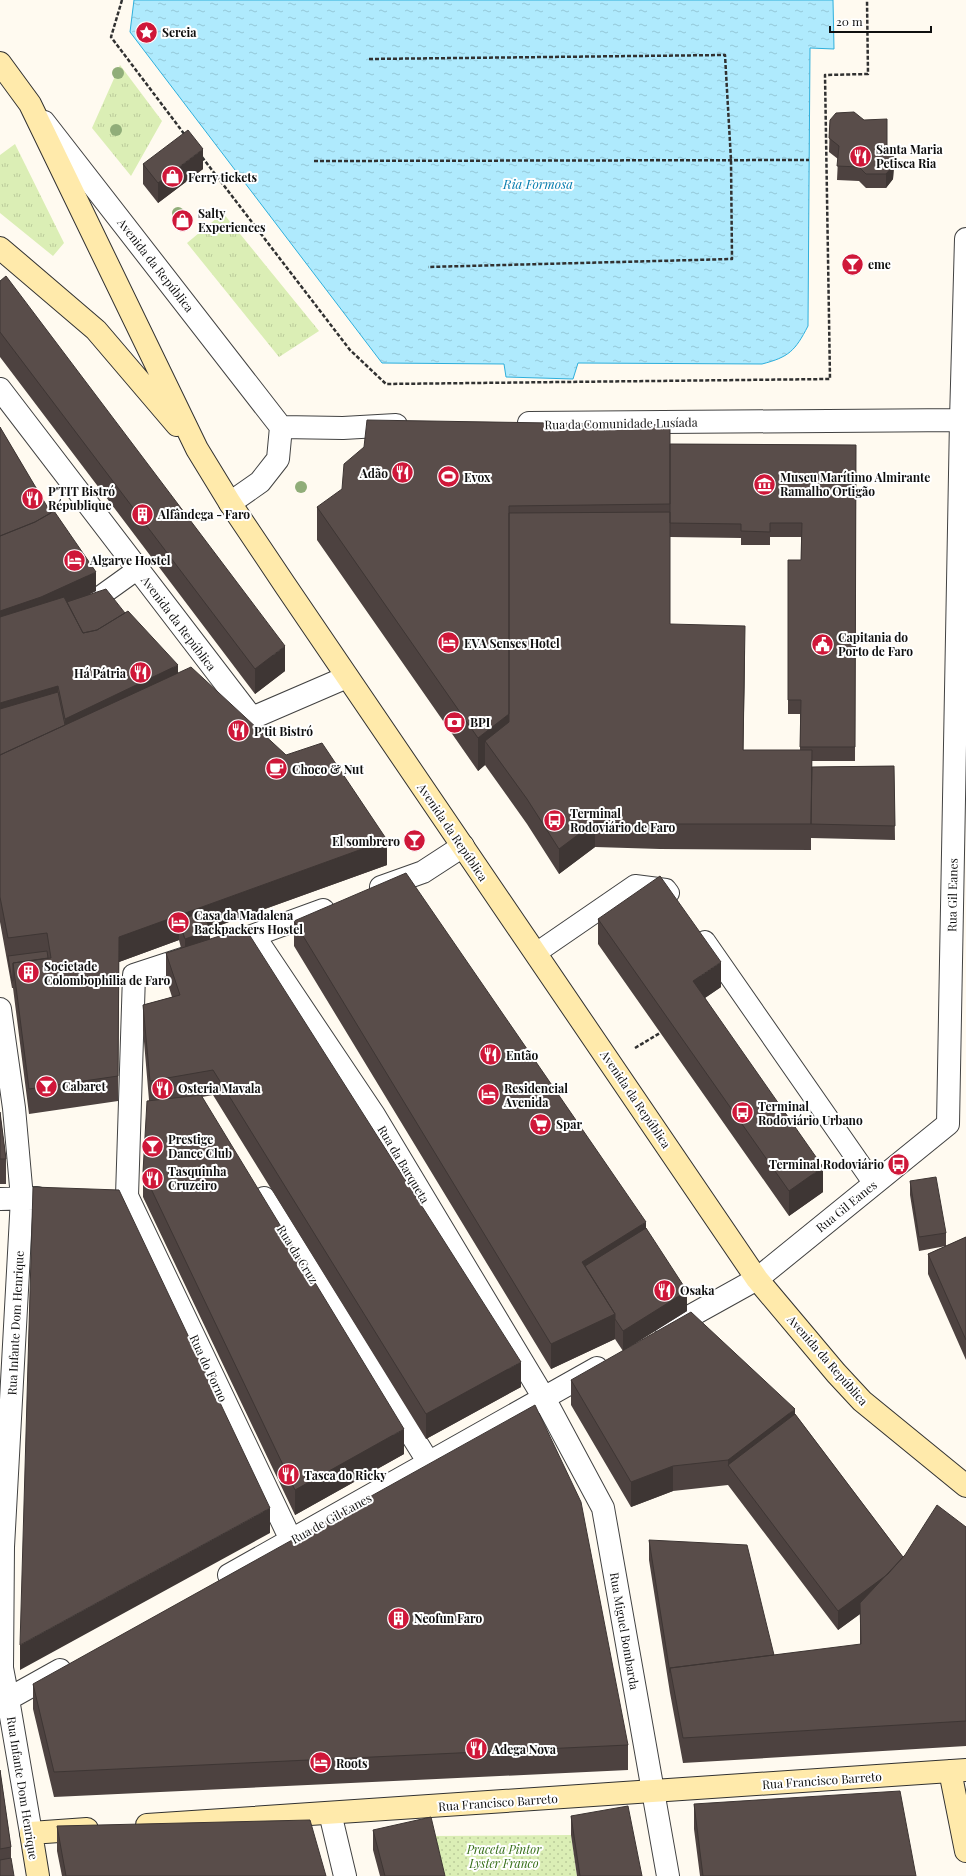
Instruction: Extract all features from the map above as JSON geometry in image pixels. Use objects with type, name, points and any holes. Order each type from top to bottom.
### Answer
[{"type":"street","name":"Avenida da República","points":[[0,63],[30,104],[282,427]]},
{"type":"street","name":"Avenida da República","points":[[30,104],[197,449],[230,503],[347,677],[464,846],[757,1279],[836,1373],[862,1401],[966,1486]]},
{"type":"street","name":"Rua Gil Eanes","points":[[757,1279],[948,1124],[951,1043],[954,759],[966,239]]},
{"type":"street","name":"Avenida da República","points":[[0,248],[96,330],[197,449]]},
{"type":"street","name":"Avenida da República","points":[[0,389],[252,718],[347,677]]},
{"type":"street","name":"Rua da Comunidade Lusíada","points":[[512,424],[961,420]]},
{"type":"street","points":[[230,503],[260,482],[278,458],[282,427],[343,428],[416,425]]},
{"type":"street","points":[[199,686],[220,677]]},
{"type":"street","points":[[364,894],[422,872],[464,846]]},
{"type":"street","points":[[105,1197],[127,1196],[134,975],[254,936],[342,902]]},
{"type":"street","name":"Rua da Barqueta","points":[[254,936],[374,1115],[544,1398]]},
{"type":"street","name":"Rua Infante Dom Henrique","points":[[0,1011],[14,1108],[22,1198],[3,1546],[1,1668],[8,1699],[38,1876]]},
{"type":"street","points":[[130,1122],[152,1119]]},
{"type":"street","name":"Rua da Cruz","points":[[253,1181],[428,1463]]},
{"type":"street","name":"Rua do Forno","points":[[127,1196],[291,1540]]},
{"type":"street","points":[[0,1199],[60,1198]]},
{"type":"street","points":[[647,1340],[757,1279]]},
{"type":"street","name":"Rua de Gil Eanes","points":[[215,1583],[613,1360]]},
{"type":"street","name":"Rua Miguel Bombarda","points":[[544,1398],[603,1508],[668,1876]]},
{"type":"street","points":[[8,1699],[77,1660]]},
{"type":"street","points":[[960,1775],[966,1851]]},
{"type":"street","name":"Rua Francisco Barreto","points":[[31,1833],[653,1791],[960,1775]]},
{"type":"street","points":[[330,1813],[345,1876]]},
{"type":"lane","points":[[68,611],[99,597],[138,569]]},
{"type":"lane","points":[[536,953],[635,885],[666,889],[680,908]]},
{"type":"lane","points":[[694,927],[874,1184]]},
{"type":"path","points":[[122,0],[110,37],[187,137]]},
{"type":"path","points":[[202,156],[350,350],[386,384],[830,379],[825,75],[868,74],[867,0]]},
{"type":"path","points":[[370,59],[725,55],[731,160],[732,259],[428,267]]},
{"type":"path","points":[[314,161],[809,160]]},
{"type":"green space","points":[[120,65],[162,121],[131,176],[92,128]]},
{"type":"green space","points":[[15,144],[64,243],[53,256],[0,213],[0,155]]},
{"type":"green space","points":[[223,213],[319,331],[279,357],[187,243]]},
{"type":"green space","name":"Praceta Pintor Lyster Franco","points":[[571,1835],[577,1876],[441,1876],[431,1836]]},
{"type":"water","name":"Ria Formosa","points":[[134,0],[833,0],[834,49],[810,48],[808,326],[799,342],[790,352],[779,359],[762,364],[578,363],[573,379],[506,377],[504,364],[382,363],[130,32]]},
{"type":"building","name":"Santa Maria Petisca Ria","points":[[854,112],[864,120],[887,119],[887,146],[894,151],[893,166],[886,174],[866,174],[859,167],[837,166],[839,146],[829,138],[830,120],[836,113]]},
{"type":"building","points":[[188,130],[203,149],[158,183],[143,164]]},
{"type":"building","points":[[6,276],[285,646],[255,669],[0,332],[0,281]]},
{"type":"building","name":"EVA Senses Hotel","points":[[367,420],[670,425],[670,504],[509,506],[509,714],[478,738],[317,507],[342,489],[344,464],[364,447]]},
{"type":"building","points":[[0,427],[51,513],[35,522],[0,536]]},
{"type":"building","name":"Capitania do Porto de Faro","points":[[670,444],[856,445],[855,747],[800,747],[801,700],[788,700],[788,560],[801,560],[802,523],[770,523],[770,532],[741,531],[741,524],[670,523]]},
{"type":"building","points":[[54,511],[96,572],[41,597],[0,611],[0,536],[35,522]]},
{"type":"building","points":[[670,512],[670,624],[745,626],[743,750],[812,750],[811,824],[660,824],[595,822],[559,849],[527,799],[485,741],[509,722],[509,513]]},
{"type":"building","points":[[106,589],[125,613],[97,630],[83,633],[67,602]]},
{"type":"building","points":[[64,597],[83,633],[97,630],[128,611],[178,665],[65,719],[58,686],[0,703],[0,617]]},
{"type":"building","points":[[191,667],[286,755],[322,743],[387,840],[119,937],[118,1076],[29,1089],[13,963],[51,958],[47,933],[8,938],[0,897],[0,755]]},
{"type":"building","points":[[58,692],[65,725],[0,755],[0,709]]},
{"type":"building","points":[[894,766],[895,826],[811,824],[812,767]]},
{"type":"building","points":[[406,873],[646,1222],[582,1262],[615,1314],[551,1344],[294,921]]},
{"type":"building","name":"Terminal Rodoviário Urbano","points":[[660,876],[721,962],[693,981],[823,1167],[789,1191],[598,919]]},
{"type":"building","points":[[203,912],[210,930],[185,939],[179,920]]},
{"type":"building","points":[[245,928],[521,1362],[426,1414],[213,1070],[150,1081],[143,1005],[180,995],[166,953]]},
{"type":"building","points":[[47,951],[48,958],[13,963],[12,981],[8,956]]},
{"type":"building","points":[[201,1095],[404,1429],[295,1490],[143,1172],[147,1101]]},
{"type":"building","points":[[0,1112],[6,1159],[0,1159]]},
{"type":"building","points":[[936,1177],[946,1233],[919,1237],[910,1181]]},
{"type":"building","points":[[33,1187],[119,1190],[270,1508],[20,1645]]},
{"type":"building","points":[[646,1228],[687,1291],[623,1331],[615,1319],[615,1314],[585,1266]]},
{"type":"building","points":[[966,1237],[966,1340],[928,1254]]},
{"type":"building","points":[[691,1312],[795,1409],[728,1460],[673,1466],[631,1482],[571,1380]]},
{"type":"building","name":"Neofun Faro","points":[[535,1405],[581,1502],[628,1745],[54,1772],[33,1684]]},
{"type":"building","points":[[795,1414],[903,1557],[888,1574],[838,1611],[728,1465]]},
{"type":"building","points":[[937,1505],[966,1527],[966,1721],[683,1738],[670,1668],[861,1644],[860,1603],[905,1555]]},
{"type":"building","points":[[649,1540],[747,1545],[774,1655],[670,1668],[670,1673]]},
{"type":"building","points":[[0,1770],[11,1847],[0,1849]]},
{"type":"building","points":[[900,1791],[916,1876],[703,1876],[694,1804]]},
{"type":"building","points":[[628,1806],[642,1876],[580,1876],[571,1816]]},
{"type":"building","points":[[431,1817],[445,1876],[385,1876],[373,1830]]},
{"type":"building","points":[[310,1820],[326,1876],[66,1876],[57,1826]]},
{"type":"building","points":[[11,1858],[14,1876],[0,1876],[0,1860]]},
{"type":"place","name":"Sereia","points":[[146,32]]},
{"type":"place","name":"Santa Maria Petisca Ria","points":[[861,156]]},
{"type":"place","name":"Ferry tickets","points":[[173,177]]},
{"type":"place","name":"Salty Experiences","points":[[182,220]]},
{"type":"place","name":"eme","points":[[852,264]]},
{"type":"place","name":"Adão","points":[[403,473]]},
{"type":"place","name":"Evox","points":[[448,477]]},
{"type":"place","name":"Museu Marítimo Almirante Ramalho Ortigão","points":[[765,484]]},
{"type":"place","name":"P'TIT Bistró République","points":[[32,498]]},
{"type":"place","name":"Alfândega - Faro","points":[[143,514]]},
{"type":"place","name":"Algarve Hostel","points":[[75,560]]},
{"type":"place","name":"EVA Senses Hotel","points":[[449,643]]},
{"type":"place","name":"Capitania do Porto de Faro","points":[[822,644]]},
{"type":"place","name":"Há Pátria","points":[[141,673]]},
{"type":"place","name":"BPI","points":[[455,722]]},
{"type":"place","name":"P'tit Bistró","points":[[238,731]]},
{"type":"place","name":"Choco & Nut","points":[[276,769]]},
{"type":"place","name":"Terminal Rodoviário de Faro","points":[[554,820]]},
{"type":"place","name":"El sombrero","points":[[415,841]]},
{"type":"place","name":"Casa da Madalena Backpackers Hostel","points":[[179,922]]},
{"type":"place","name":"Societade Colombophilia de Faro","points":[[29,973]]},
{"type":"place","name":"Então","points":[[491,1055]]},
{"type":"place","name":"Cabaret","points":[[47,1086]]},
{"type":"place","name":"Osteria Mavala","points":[[163,1088]]},
{"type":"place","name":"Residencial Avenida","points":[[488,1095]]},
{"type":"place","name":"Terminal Rodoviário Urbano","points":[[742,1113]]},
{"type":"place","name":"Spar","points":[[541,1124]]},
{"type":"place","name":"Prestige Dance Club","points":[[152,1146]]},
{"type":"place","name":"Terminal Rodoviário","points":[[899,1164]]},
{"type":"place","name":"Tasquinha Cruzeiro","points":[[152,1178]]},
{"type":"place","name":"Osaka","points":[[665,1290]]},
{"type":"place","name":"Tasca do Ricky","points":[[289,1475]]},
{"type":"place","name":"Neofun Faro","points":[[398,1618]]},
{"type":"place","name":"Adega Nova","points":[[477,1749]]},
{"type":"place","name":"Roots","points":[[320,1763]]}]
